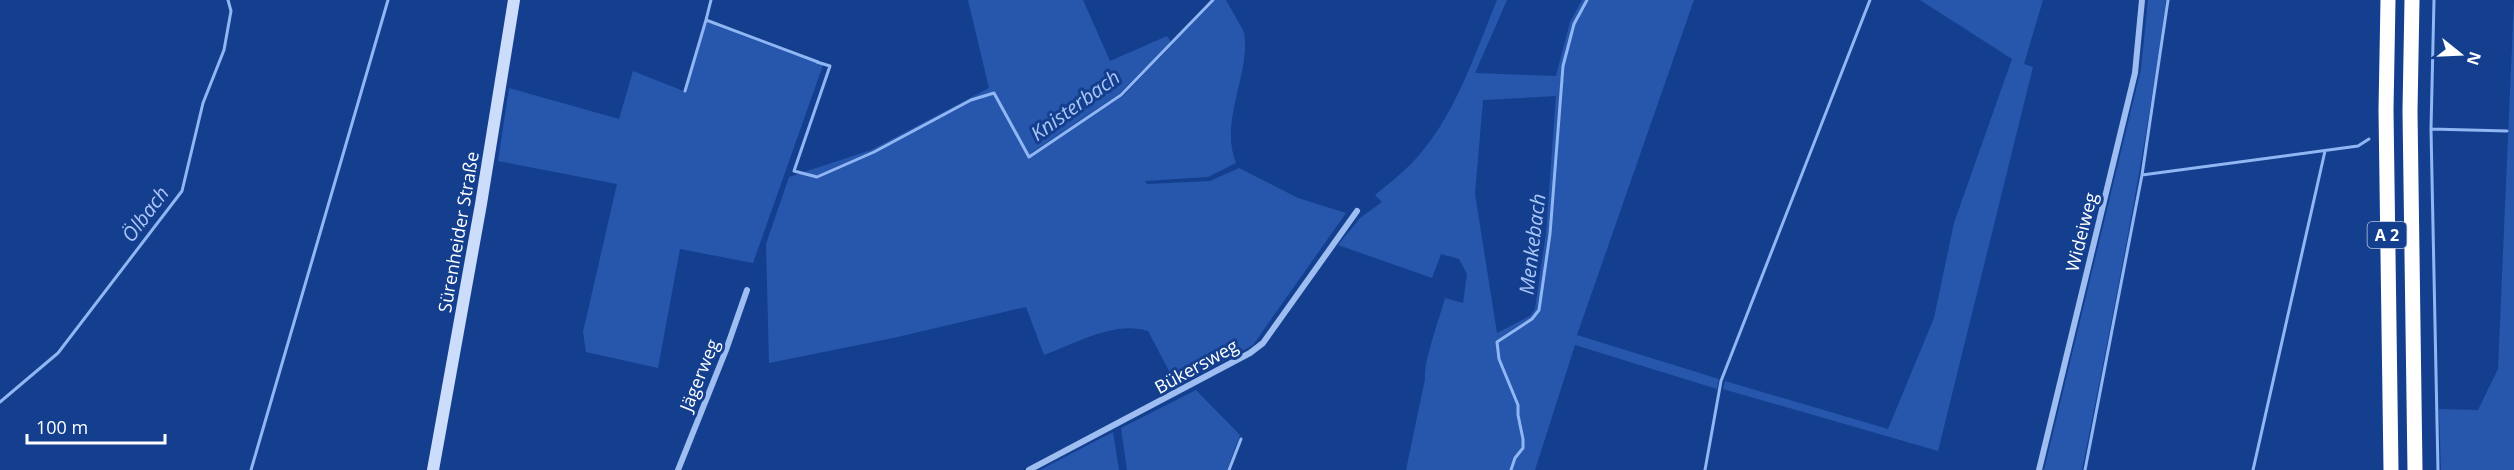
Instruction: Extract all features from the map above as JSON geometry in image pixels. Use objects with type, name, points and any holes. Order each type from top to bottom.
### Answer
[{"type":"highway","name":"A 2","points":[[2388,0],[2386,110],[2391,470]]},
{"type":"highway","name":"A 2","points":[[2412,0],[2410,111],[2415,470]]},
{"type":"main road","name":"Sürenheider Straße","points":[[433,470],[481,204],[514,0]]},
{"type":"street","name":"Wideiweg","points":[[2039,470],[2135,73],[2142,0]]},
{"type":"street","name":"Bükersweg","points":[[1029,470],[1250,353],[1263,343],[1357,211]]},
{"type":"street","name":"Jägerweg","points":[[678,470],[726,350],[747,290]]},
{"type":"shaded area","points":[[968,0],[1083,0],[1110,61],[1167,36],[1171,42],[1119,94],[1031,153],[1032,156],[1123,96],[1215,0],[1226,0],[1244,32],[1245,40],[1245,55],[1232,117],[1232,148],[1236,163],[1208,177],[1145,181],[1147,184],[1210,181],[1239,168],[1298,198],[1346,213],[1253,345],[1177,386],[1148,331],[1135,328],[1109,331],[1044,355],[1026,307],[893,338],[769,363],[766,244],[789,177],[871,150],[989,88]]},
{"type":"shaded area","points":[[1497,0],[1507,0],[1475,73],[1556,76],[1570,22],[1582,0],[1694,0],[1577,335],[1719,379],[1717,389],[1575,345],[1535,470],[1406,470],[1427,362],[1445,298],[1463,303],[1467,274],[1459,259],[1441,254],[1432,278],[1338,245],[1360,218],[1382,202],[1375,195],[1411,164],[1439,128],[1462,86]],"holes":[[[1556,96],[1546,233],[1535,309],[1530,316],[1497,333],[1475,194],[1483,100]]]},
{"type":"shaded area","points":[[1920,0],[2043,0],[2024,64],[2033,67],[1938,451],[1723,389],[1725,381],[1888,429],[1934,318],[1954,223],[2012,59]]},
{"type":"shaded area","points":[[2148,0],[2166,0],[2158,59],[2117,294],[2082,470],[2044,470],[2141,69]]},
{"type":"shaded area","points":[[2514,0],[2514,470],[2441,470],[2439,409],[2478,410],[2498,369]]},
{"type":"shaded area","points":[[707,22],[823,65],[753,263],[680,249],[658,368],[586,352],[583,332],[617,184],[498,161],[509,88],[619,119],[633,71],[686,92]]},
{"type":"shaded area","points":[[1196,390],[1240,435],[1227,470],[1127,470],[1121,428]]},
{"type":"shaded area","points":[[1113,432],[1119,470],[1040,470]]},
{"type":"waterway","name":"Ölbach","points":[[0,402],[58,353],[182,191],[203,103],[224,50],[231,11],[228,0]]},
{"type":"waterway","points":[[251,470],[388,0]]},
{"type":"waterway","points":[[711,0],[706,20],[818,62]]},
{"type":"waterway","name":"Knisterbach","points":[[817,62],[830,66],[794,171],[817,177],[874,152],[971,100],[994,93],[1029,157],[1121,95],[1213,0]]},
{"type":"waterway","name":"Menkebach","points":[[1511,470],[1515,458],[1523,448],[1523,439],[1518,405],[1499,359],[1497,342],[1532,319],[1539,310],[1550,234],[1563,66],[1574,24],[1587,0]]},
{"type":"waterway","points":[[1705,470],[1721,381],[1870,0]]},
{"type":"waterway","points":[[2085,470],[2142,175],[2168,0]]},
{"type":"waterway","points":[[2434,0],[2431,129],[2438,470]]},
{"type":"waterway","points":[[685,91],[706,20]]},
{"type":"waterway","points":[[2431,129],[2507,131]]},
{"type":"waterway","points":[[2142,175],[2358,146],[2369,139]]},
{"type":"waterway","points":[[2253,470],[2325,151]]},
{"type":"waterway","points":[[1229,470],[1241,439]]}]
